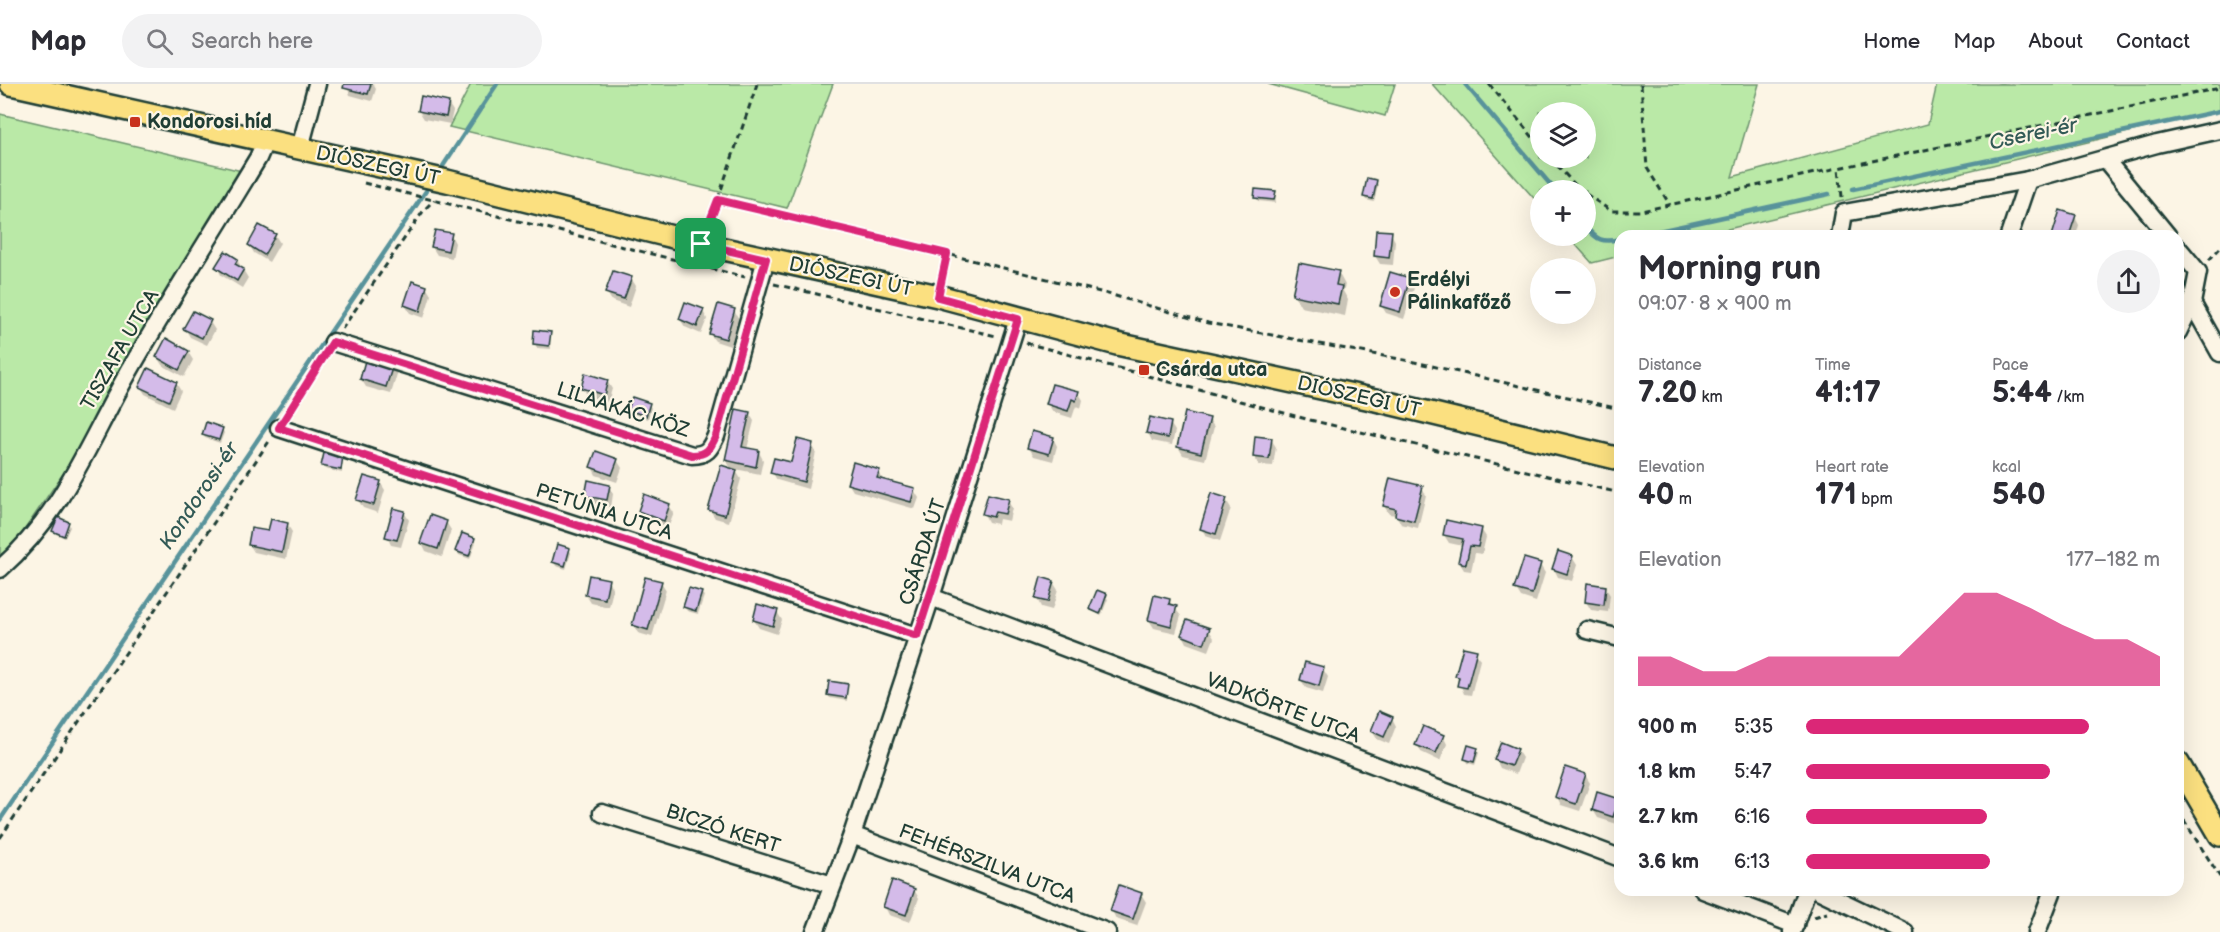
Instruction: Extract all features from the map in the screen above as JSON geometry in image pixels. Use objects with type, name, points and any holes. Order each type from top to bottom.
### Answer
[{"type":"main road","name":"DIÓSZEGI ÚT","points":[[11,84],[55,89],[265,142],[458,183],[701,244],[938,297],[1117,344],[1376,400],[1614,458]]},
{"type":"main road","points":[[2184,774],[2220,835]]},
{"type":"street","points":[[300,148],[317,84]]},
{"type":"street","points":[[1841,230],[1844,213],[2028,180],[2157,144],[2220,130]]},
{"type":"street","name":"TISZAFA UTCA","points":[[0,569],[27,545],[65,492],[122,384],[258,158],[265,142]]},
{"type":"street","points":[[2105,159],[2163,230]]},
{"type":"street","points":[[2011,230],[2028,180]]},
{"type":"street","points":[[2184,255],[2198,272],[2192,303],[2184,320]]},
{"type":"street","name":"LILAAKÁC KÖZ","points":[[333,342],[692,455],[701,455],[710,449],[716,436],[766,259]]},
{"type":"street","points":[[2192,303],[2220,353]]},
{"type":"street","name":"CSÁRDA ÚT","points":[[815,932],[852,835],[931,597],[1018,319]]},
{"type":"street","name":"PETÚNIA UTCA","points":[[279,428],[917,636]]},
{"type":"street","name":"VADKÖRTE UTCA","points":[[931,597],[1614,856]]},
{"type":"street","points":[[1587,630],[1614,637]]},
{"type":"street","name":"BICZÓ KERT","points":[[602,813],[832,885]]},
{"type":"street","name":"FEHÉRSZILVA UTCA","points":[[852,835],[1107,932]]},
{"type":"street","points":[[1717,896],[1794,928],[1805,896]]},
{"type":"street","points":[[1830,896],[1905,932]]},
{"type":"street","points":[[2037,932],[2051,896]]},
{"type":"path","points":[[701,244],[757,84]]},
{"type":"path","points":[[1489,84],[1530,134]]},
{"type":"path","points":[[1641,84],[1647,168],[1670,205]]},
{"type":"path","points":[[1596,201],[1611,211],[1641,211],[2220,88]]},
{"type":"path","points":[[1559,168],[1571,180]]},
{"type":"path","points":[[1839,168],[1844,213]]},
{"type":"path","points":[[414,195],[430,199]]},
{"type":"path","points":[[718,200],[1112,295],[1208,323],[1410,361],[1614,408]]},
{"type":"path","points":[[0,838],[279,428],[333,342],[424,210]]},
{"type":"path","points":[[938,297],[947,254]]},
{"type":"path","points":[[2184,820],[2220,876]]},
{"type":"path","points":[[1794,928],[1825,913],[1857,909]]},
{"type":"green space","points":[[471,84],[833,84],[787,208],[449,127]]},
{"type":"green space","points":[[1268,84],[1395,84],[1385,116]]},
{"type":"green space","points":[[1432,84],[1759,84],[1732,177],[1928,124],[1937,84],[2220,84],[2220,110],[1724,230],[1614,230],[1614,258],[1596,262],[1596,258],[1588,258],[1577,246],[1596,246],[1596,180],[1530,180],[1530,194]]},
{"type":"green space","points":[[0,114],[242,171],[113,401],[14,545],[0,555]]},
{"type":"building","points":[[344,84],[371,84],[368,94],[343,88]]},
{"type":"building","points":[[421,96],[449,102],[446,117],[418,111]]},
{"type":"building","points":[[1367,178],[1377,180],[1373,199],[1363,197]]},
{"type":"building","points":[[1255,189],[1276,191],[1274,200],[1254,198]]},
{"type":"building","points":[[2060,210],[2076,215],[2071,230],[2054,230]]},
{"type":"building","points":[[259,225],[276,234],[264,255],[248,245]]},
{"type":"building","points":[[435,230],[452,233],[448,251],[431,247]]},
{"type":"building","points":[[1376,230],[1392,231],[1389,258],[1374,256]]},
{"type":"building","points":[[225,251],[238,259],[235,264],[244,269],[237,281],[215,267]]},
{"type":"building","points":[[1299,263],[1339,271],[1336,285],[1342,286],[1338,304],[1292,295]]},
{"type":"building","points":[[613,271],[632,277],[624,299],[605,293]]},
{"type":"building","name":"Erdélyi Pálinkafőző","points":[[1390,272],[1410,278],[1400,312],[1380,306]]},
{"type":"building","points":[[412,281],[427,286],[420,311],[404,305]]},
{"type":"building","points":[[685,302],[704,309],[697,327],[679,319]]},
{"type":"building","points":[[718,304],[735,309],[726,339],[709,334]]},
{"type":"building","points":[[193,311],[211,320],[202,338],[183,329]]},
{"type":"building","points":[[534,330],[551,332],[549,346],[533,344]]},
{"type":"building","points":[[166,338],[189,351],[179,370],[156,357]]},
{"type":"building","points":[[366,357],[393,365],[386,387],[360,379]]},
{"type":"building","points":[[148,368],[177,382],[169,401],[139,387]]},
{"type":"building","points":[[585,373],[608,380],[604,395],[581,388]]},
{"type":"building","points":[[1052,384],[1079,391],[1076,401],[1072,399],[1068,411],[1046,404]]},
{"type":"building","points":[[632,397],[650,403],[646,416],[628,410]]},
{"type":"building","points":[[736,409],[750,412],[742,447],[759,450],[756,467],[725,460]]},
{"type":"building","points":[[1185,412],[1210,418],[1201,453],[1177,447]]},
{"type":"building","points":[[1150,417],[1171,422],[1168,438],[1146,433]]},
{"type":"building","points":[[206,422],[223,428],[219,440],[202,435]]},
{"type":"building","points":[[1032,431],[1054,437],[1049,454],[1027,448]]},
{"type":"building","points":[[1255,436],[1272,438],[1269,459],[1253,457]]},
{"type":"building","points":[[797,439],[813,443],[804,482],[770,473],[774,458],[791,462]]},
{"type":"building","points":[[596,451],[618,459],[612,475],[590,467]]},
{"type":"building","points":[[324,453],[343,456],[341,470],[321,466]]},
{"type":"building","points":[[853,462],[880,470],[877,478],[915,488],[911,502],[847,484]]},
{"type":"building","points":[[721,465],[737,470],[725,515],[708,510]]},
{"type":"building","points":[[364,476],[381,481],[374,505],[356,500]]},
{"type":"building","points":[[1390,478],[1423,486],[1414,521],[1395,516],[1396,509],[1383,506]]},
{"type":"building","points":[[588,480],[610,485],[607,500],[585,496]]},
{"type":"building","points":[[1211,493],[1227,498],[1216,534],[1200,529]]},
{"type":"building","points":[[644,494],[670,504],[664,521],[638,511]]},
{"type":"building","points":[[988,494],[1009,499],[1005,514],[995,512],[993,517],[982,514]]},
{"type":"building","points":[[393,508],[405,511],[397,540],[385,537]]},
{"type":"building","points":[[430,515],[447,521],[438,549],[420,543]]},
{"type":"building","points":[[58,517],[69,522],[64,536],[52,531]]},
{"type":"building","points":[[271,519],[288,523],[282,552],[248,545],[251,528],[268,531]]},
{"type":"building","points":[[1446,520],[1482,528],[1478,547],[1470,546],[1466,564],[1458,562],[1463,539],[1443,535]]},
{"type":"building","points":[[462,533],[475,538],[469,556],[455,551]]},
{"type":"building","points":[[557,544],[570,548],[565,566],[552,562]]},
{"type":"building","points":[[1558,551],[1573,556],[1567,574],[1552,569]]},
{"type":"building","points":[[1524,558],[1541,563],[1532,594],[1514,589]]},
{"type":"building","points":[[589,575],[609,579],[605,599],[585,595]]},
{"type":"building","points":[[645,577],[662,581],[648,630],[632,625]]},
{"type":"building","points":[[1041,577],[1054,581],[1048,602],[1035,599]]},
{"type":"building","points":[[1587,583],[1606,586],[1604,605],[1585,602]]},
{"type":"building","points":[[689,588],[702,592],[696,611],[683,607]]},
{"type":"building","points":[[1097,590],[1107,594],[1100,614],[1089,609]]},
{"type":"building","points":[[1154,595],[1170,599],[1169,604],[1177,606],[1171,626],[1148,620]]},
{"type":"building","points":[[757,604],[778,610],[773,626],[753,620]]},
{"type":"building","points":[[1187,620],[1210,628],[1204,644],[1181,635]]},
{"type":"building","points":[[1463,647],[1477,650],[1467,688],[1457,686],[1459,677],[1455,676]]},
{"type":"building","points":[[1305,662],[1324,667],[1319,686],[1300,680]]},
{"type":"building","points":[[829,681],[848,684],[846,698],[827,695]]},
{"type":"building","points":[[1379,711],[1393,717],[1384,737],[1371,731]]},
{"type":"building","points":[[1423,726],[1444,735],[1436,753],[1415,745]]},
{"type":"building","points":[[1501,742],[1518,749],[1511,766],[1494,760]]},
{"type":"building","points":[[1468,745],[1478,748],[1474,762],[1464,759]]},
{"type":"building","points":[[1565,767],[1586,774],[1576,804],[1555,797]]},
{"type":"building","points":[[1597,792],[1614,797],[1613,817],[1592,810]]},
{"type":"building","points":[[892,880],[915,889],[906,915],[883,907]]},
{"type":"building","points":[[1119,885],[1142,893],[1133,919],[1110,911]]},
{"type":"waterway","name":"Kondorosi-ér","points":[[443,166],[497,84]]},
{"type":"waterway","name":"Cserei-ér","points":[[1465,84],[1547,180]]},
{"type":"waterway","name":"Cserei-ér","points":[[1853,189],[2220,111]]},
{"type":"waterway","name":"Kondorosi-ér","points":[[0,820],[426,191]]},
{"type":"waterway","name":"Cserei-ér","points":[[1664,230],[1829,194]]},
{"type":"waterway","name":"Cserei-ér","points":[[1596,237],[1609,241],[1614,240]]},
{"type":"place","name":"Kondorosi híd","points":[[135,122]]},
{"type":"place","name":"Erdélyi Pálinkafőző","points":[[1395,292]]},
{"type":"place","name":"Csárda utca","points":[[1144,370]]},
{"type":"route","points":[[718,200],[947,254],[938,297],[1018,319],[917,636],[279,428],[333,342],[536,404],[692,455],[701,455],[710,449],[716,436],[766,259],[701,244],[718,200]]}]
